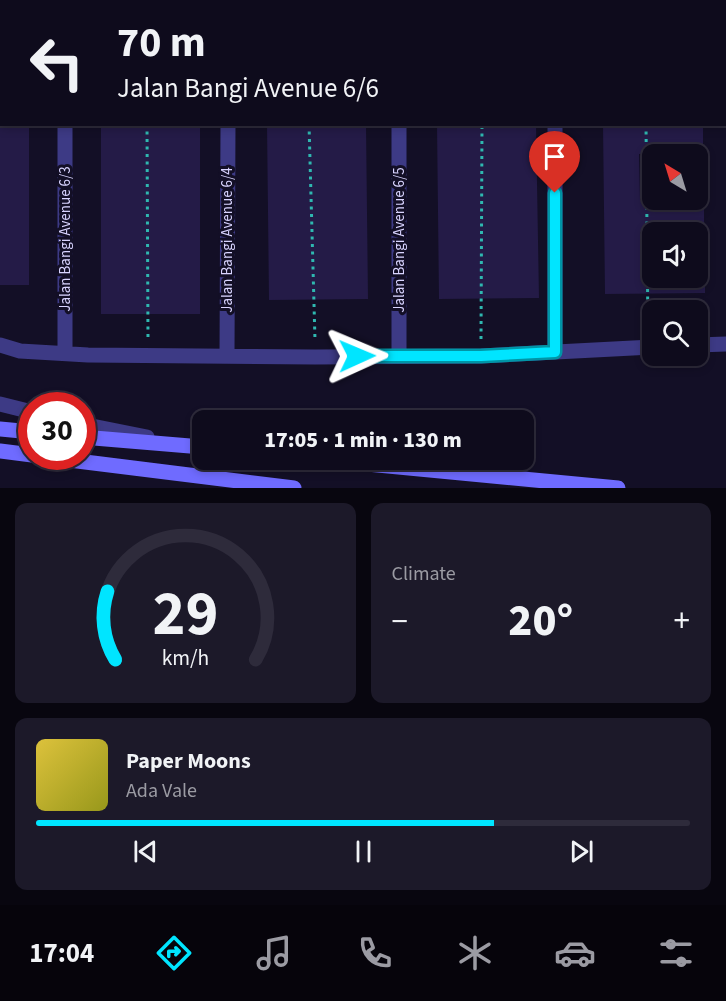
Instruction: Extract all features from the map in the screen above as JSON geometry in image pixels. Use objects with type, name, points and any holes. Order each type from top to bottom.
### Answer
[{"type":"main road","points":[[0,429],[18,431]]},
{"type":"main road","points":[[96,438],[192,446]]},
{"type":"main road","points":[[0,451],[18,453]]},
{"type":"main road","points":[[96,463],[294,488]]},
{"type":"main road","points":[[430,470],[618,488]]},
{"type":"street","name":"Jalan Bangi Avenue 6/3","points":[[64,126],[65,353]]},
{"type":"street","name":"Jalan Bangi Avenue 6/4","points":[[226,356],[228,126]]},
{"type":"street","name":"Jalan Bangi Avenue 6/5","points":[[399,126],[399,356]]},
{"type":"street","points":[[555,126],[555,352]]},
{"type":"street","points":[[708,345],[726,344]]},
{"type":"street","points":[[0,345],[20,351],[65,353],[315,357],[481,356],[642,347]]},
{"type":"street","points":[[0,404],[18,408]]},
{"type":"street","points":[[96,427],[192,445]]},
{"type":"path","points":[[147,126],[148,355]]},
{"type":"path","points":[[309,126],[315,357]]},
{"type":"path","points":[[481,356],[482,126]]},
{"type":"path","points":[[646,126],[649,300]]},
{"type":"building","points":[[0,126],[29,126],[29,285],[0,285]]},
{"type":"building","points":[[101,126],[200,126],[200,314],[101,314]]},
{"type":"building","points":[[267,126],[366,126],[368,299],[269,300]]},
{"type":"building","points":[[437,126],[536,126],[539,298],[439,299]]},
{"type":"building","points":[[603,126],[703,126],[703,144],[642,144],[642,154],[639,154],[642,210],[704,210],[704,222],[642,222],[642,232],[640,232],[642,288],[705,288],[705,293],[605,294]]},
{"type":"route","points":[[357,356],[481,356],[555,352],[555,193]]}]
